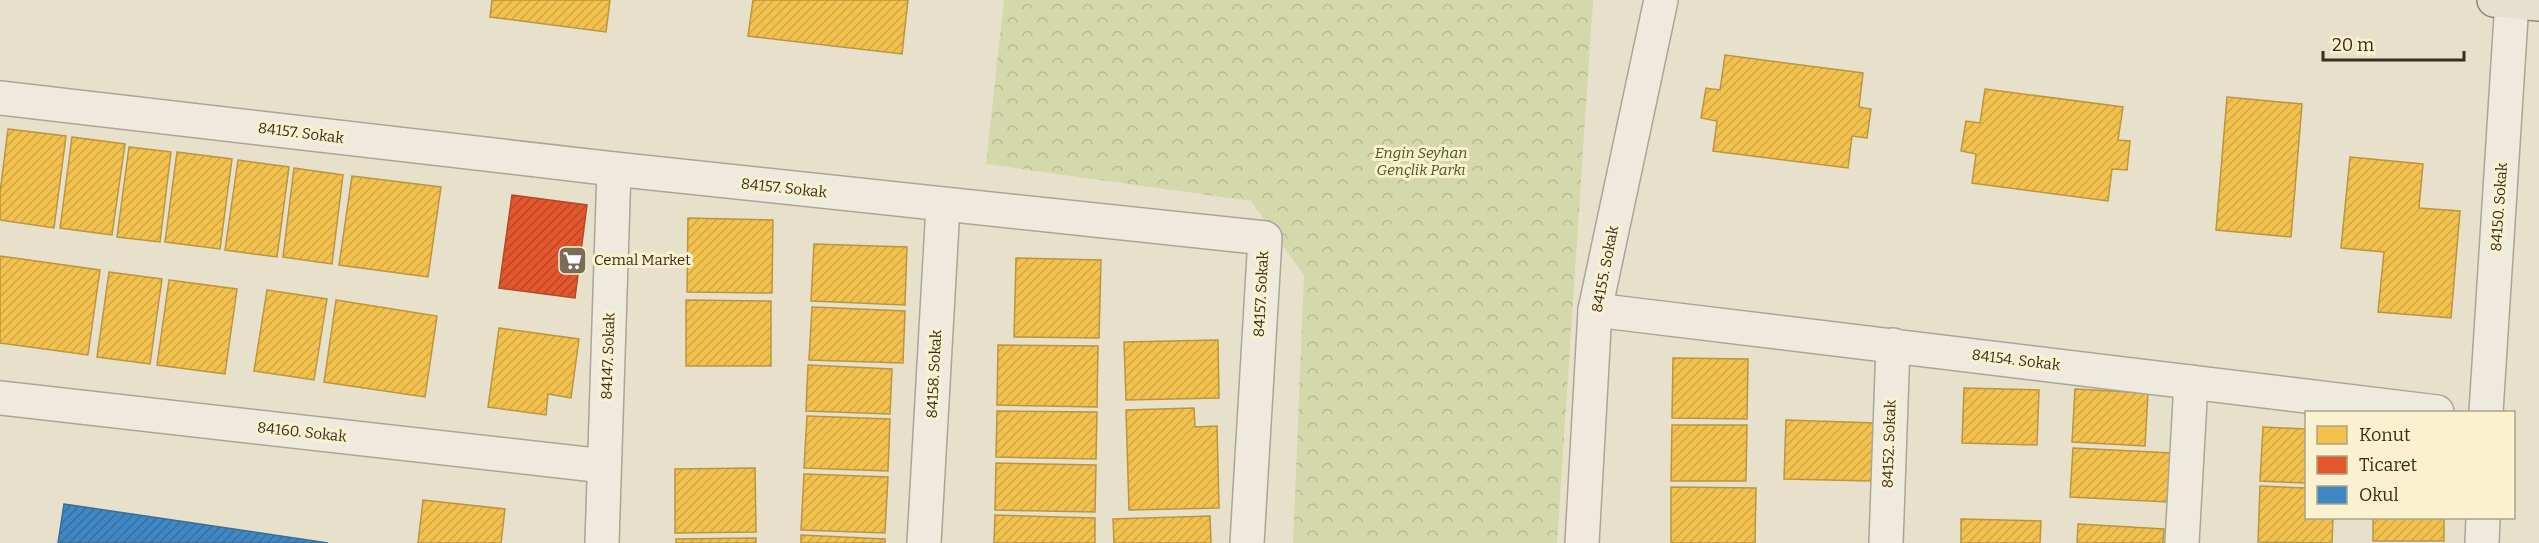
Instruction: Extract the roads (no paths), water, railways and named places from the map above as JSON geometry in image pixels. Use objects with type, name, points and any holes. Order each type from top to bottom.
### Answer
[{"type":"main road","points":[[2494,0],[2539,4]]},
{"type":"street","name":"84155. Sokak","points":[[1582,543],[1595,310],[1661,0]]},
{"type":"street","name":"84150. Sokak","points":[[2486,411],[2512,1]]},
{"type":"street","name":"84157. Sokak","points":[[0,98],[943,206],[1265,238],[1247,543]]},
{"type":"street","name":"84147. Sokak","points":[[602,543],[614,169]]},
{"type":"street","name":"84158. Sokak","points":[[924,543],[943,206]]},
{"type":"street","name":"84154. Sokak","points":[[1595,310],[2429,411]]},
{"type":"street","name":"84152. Sokak","points":[[1886,543],[1893,345]]},
{"type":"street","points":[[2182,543],[2191,382]]},
{"type":"street","name":"84160. Sokak","points":[[0,398],[604,466]]},
{"type":"street","points":[[2482,519],[2482,543]]},
{"type":"place","name":"Cemal Market","points":[[573,260]]},
{"type":"park label","name":"Engin Seyhan Gençlik Parkı","points":[[1421,162]]}]
